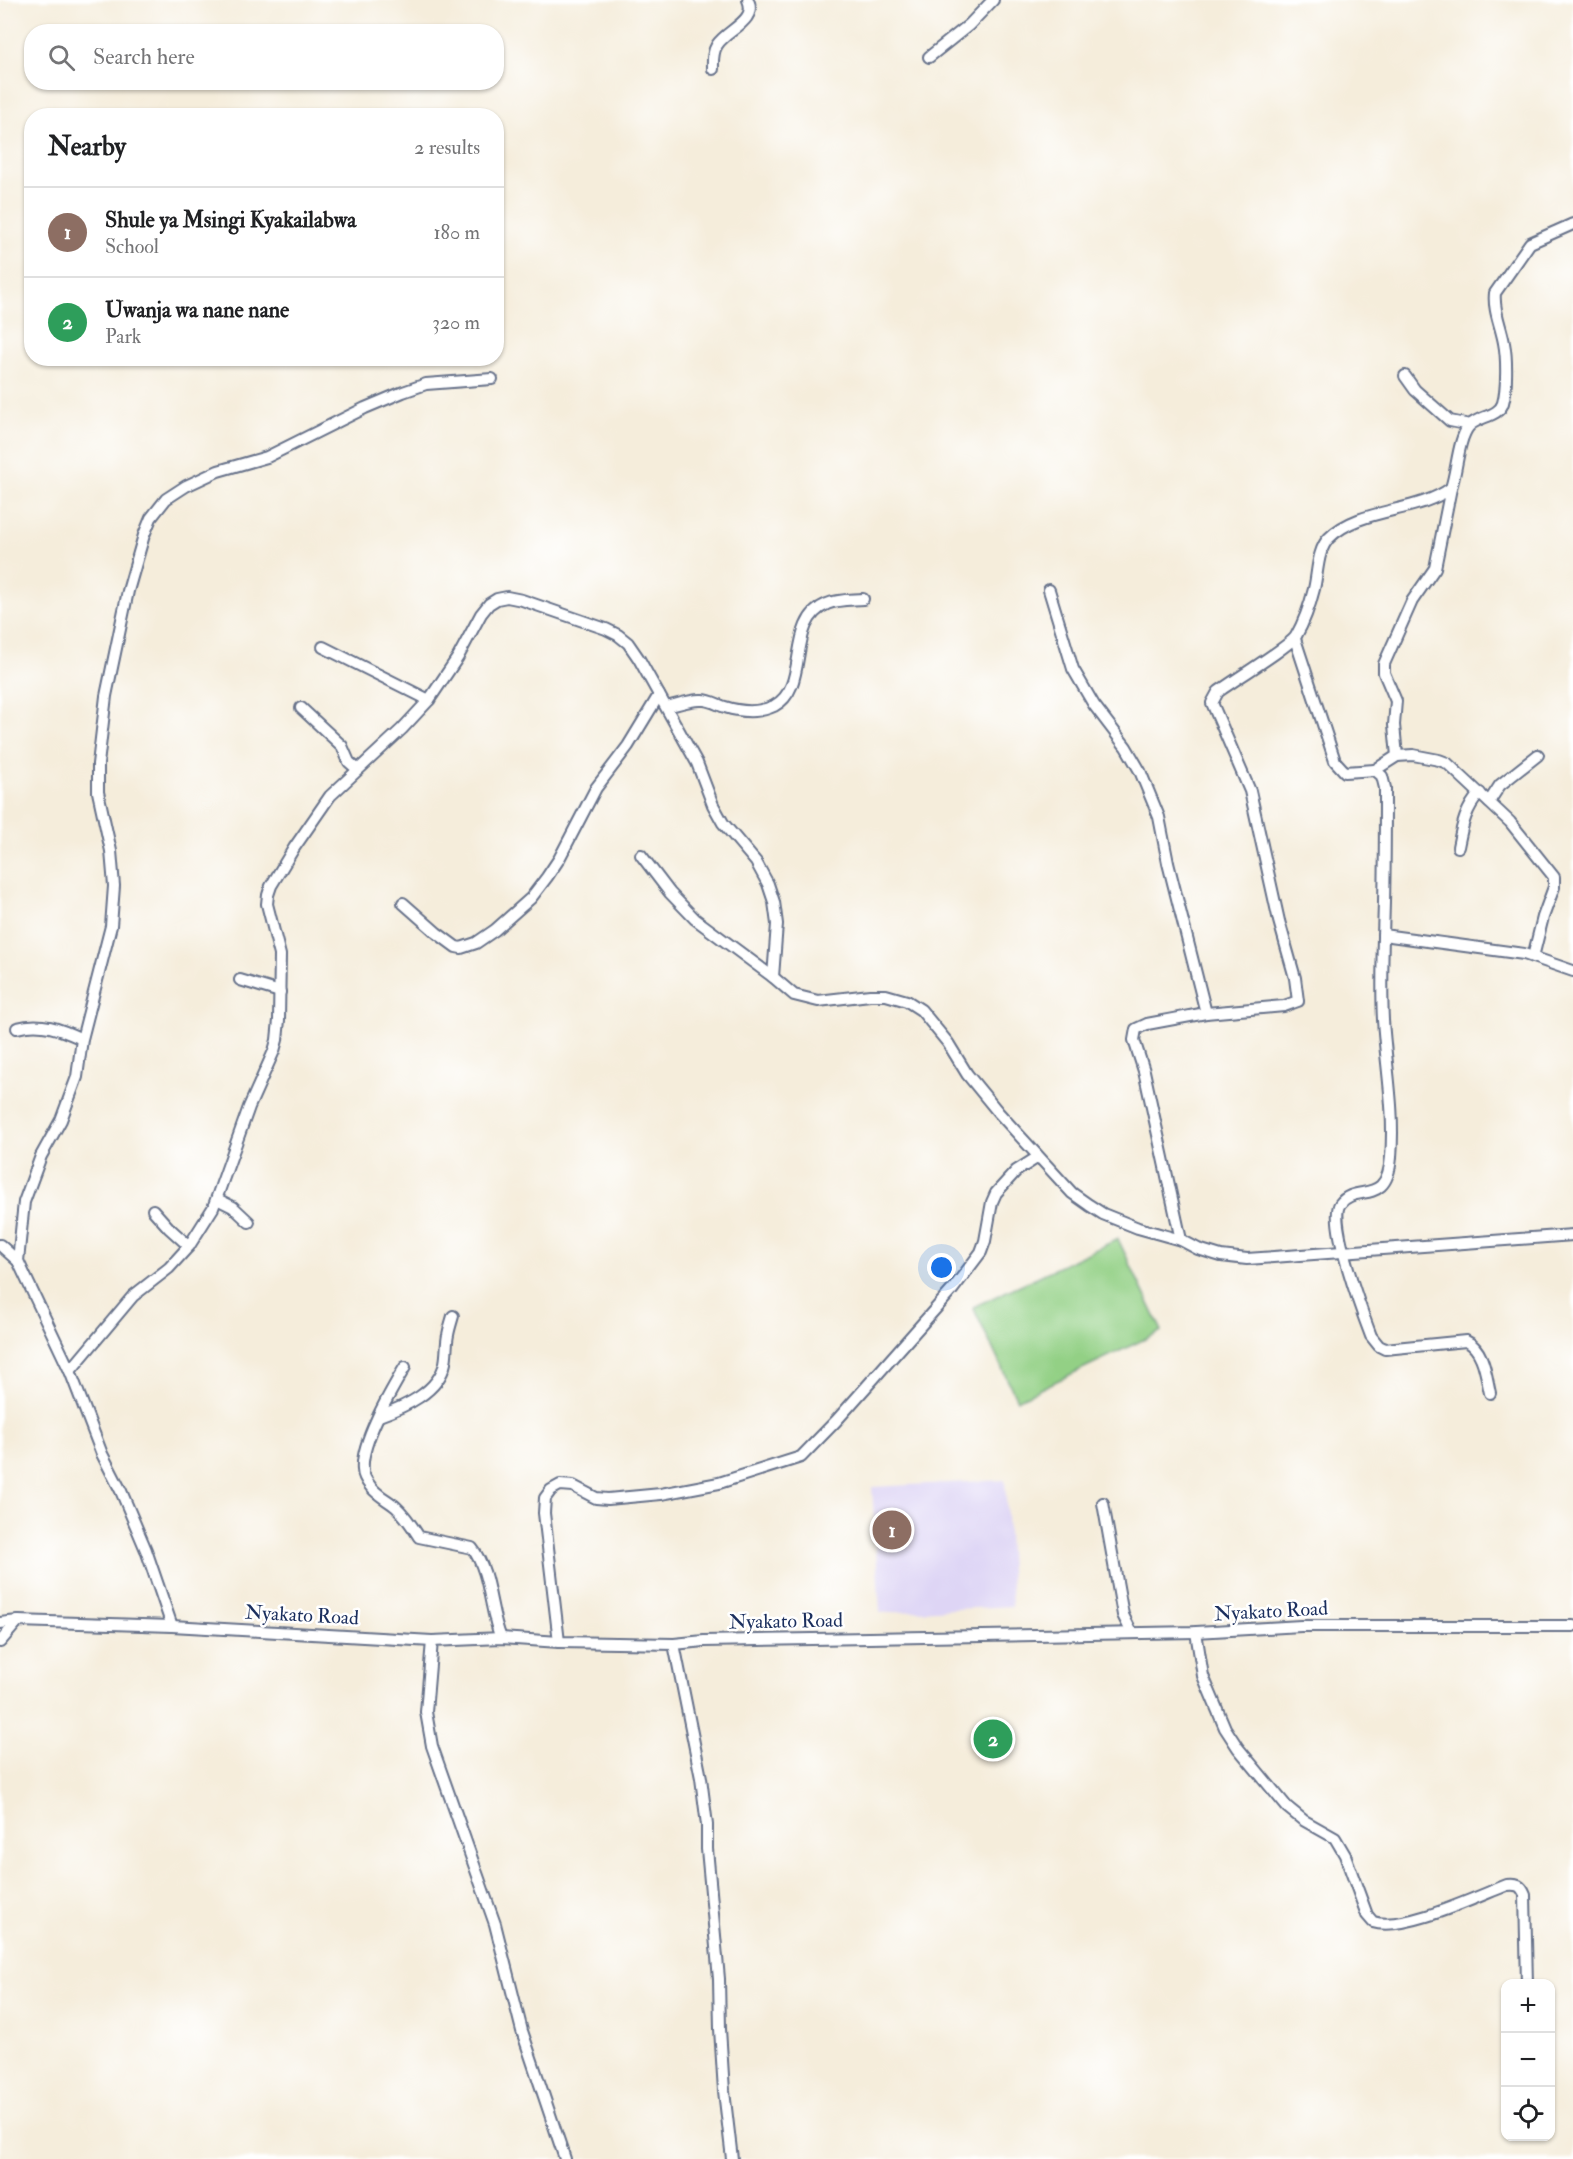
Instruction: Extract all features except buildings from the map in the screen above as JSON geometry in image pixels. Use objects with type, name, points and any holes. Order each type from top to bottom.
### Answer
[{"type":"street","points":[[713,69],[712,58],[716,46],[750,14],[751,4],[748,0]]},
{"type":"street","points":[[929,57],[969,25],[993,0]]},
{"type":"street","points":[[1397,756],[1394,725],[1396,701],[1384,673],[1384,664],[1412,601],[1435,568],[1465,432],[1480,418],[1498,411],[1503,403],[1506,360],[1494,302],[1495,293],[1530,243],[1573,224]]},
{"type":"street","points":[[1406,376],[1415,390],[1450,421],[1470,425]]},
{"type":"street","points":[[18,1261],[24,1202],[41,1156],[61,1120],[77,1077],[82,1039],[111,926],[114,886],[111,851],[98,792],[98,764],[106,696],[128,591],[151,518],[166,499],[186,486],[218,471],[267,457],[365,408],[403,392],[426,384],[492,379]]},
{"type":"street","points":[[1181,1240],[1134,1035],[1136,1029],[1141,1025],[1206,1013],[1284,1005],[1298,1001],[1295,978],[1279,921],[1250,792],[1212,703],[1218,692],[1295,639],[1311,598],[1322,550],[1330,536],[1369,516],[1405,508],[1433,498],[1451,488]]},
{"type":"street","points":[[1049,590],[1073,669],[1094,705],[1126,747],[1140,771],[1159,817],[1168,863],[1206,1013]]},
{"type":"street","points":[[70,1371],[133,1296],[169,1268],[189,1246],[217,1199],[249,1107],[274,1051],[279,1020],[280,955],[267,904],[271,886],[330,796],[402,729],[429,700],[458,657],[481,614],[489,604],[497,599],[507,597],[522,600],[618,634],[628,643],[667,707],[697,763],[713,805],[723,823],[756,862],[768,884],[774,902],[777,924],[773,977]]},
{"type":"street","points":[[667,707],[701,699],[727,708],[748,711],[759,711],[777,705],[785,697],[795,676],[804,630],[810,616],[815,610],[834,601],[863,598]]},
{"type":"street","points":[[1295,639],[1335,760],[1345,772],[1375,770],[1397,756],[1413,755],[1439,759],[1453,768],[1510,822],[1554,877],[1554,887],[1543,916],[1533,957]]},
{"type":"street","points":[[323,647],[429,700]]},
{"type":"street","points":[[403,903],[456,947],[476,944],[495,930],[531,898],[547,877],[559,859],[596,788],[628,746],[659,695]]},
{"type":"street","points":[[301,708],[342,746],[349,762],[357,769]]},
{"type":"street","points":[[1489,802],[1500,785],[1538,755]]},
{"type":"street","points":[[1375,770],[1382,776],[1385,788],[1383,1020],[1393,1111],[1391,1158],[1388,1173],[1377,1190],[1350,1197],[1341,1203],[1338,1209],[1343,1252],[1371,1336],[1379,1346],[1385,1349],[1466,1341],[1472,1344],[1479,1353],[1490,1393]]},
{"type":"street","points":[[1458,847],[1464,817],[1480,793]]},
{"type":"street","points":[[640,855],[670,893],[695,919],[794,995],[818,1001],[886,995],[907,1001],[921,1010],[948,1043],[967,1074],[1038,1157],[1072,1192],[1103,1214],[1138,1228],[1181,1240],[1198,1249],[1221,1256],[1247,1259],[1573,1235]]},
{"type":"street","points":[[1383,935],[1524,954],[1573,971]]},
{"type":"street","points":[[240,980],[280,992]]},
{"type":"street","points":[[17,1028],[40,1025],[62,1030],[82,1039]]},
{"type":"street","points":[[559,1642],[544,1514],[545,1498],[551,1490],[560,1485],[573,1486],[596,1498],[608,1499],[661,1494],[719,1483],[801,1457],[836,1421],[953,1289],[981,1252],[986,1241],[992,1202],[996,1193],[1016,1171],[1038,1157]]},
{"type":"street","points":[[217,1199],[233,1207],[249,1222]]},
{"type":"street","points":[[153,1210],[189,1246]]},
{"type":"street","points":[[0,1245],[18,1261],[70,1371],[102,1454],[121,1491],[146,1550],[172,1626]]},
{"type":"street","points":[[379,1416],[416,1399],[441,1376],[453,1317]]},
{"type":"street","points":[[405,1367],[386,1400],[365,1449],[363,1470],[366,1481],[381,1497],[406,1517],[419,1537],[472,1548],[482,1565],[501,1638]]},
{"type":"street","points":[[1103,1503],[1123,1615],[1132,1633]]},
{"type":"street","points":[[0,1642],[18,1622]]},
{"type":"street","name":"Nyakato Road","points":[[0,1623],[172,1626],[432,1641],[501,1638],[559,1642],[674,1644],[716,1640],[1196,1632],[1301,1626],[1573,1626]]},
{"type":"street","points":[[1196,1632],[1203,1676],[1225,1728],[1238,1748],[1287,1807],[1303,1820],[1335,1838],[1345,1855],[1367,1915],[1373,1922],[1389,1925],[1441,1911],[1507,1885],[1516,1884],[1522,1888],[1524,1894],[1527,1979]]},
{"type":"street","points":[[432,1641],[426,1712],[432,1746],[495,1924],[528,2051],[565,2159]]},
{"type":"street","points":[[674,1644],[701,1778],[707,1825],[707,1849],[719,1979],[724,2091],[732,2159]]},
{"type":"shaded area","points":[[1005,1480],[1012,1606],[880,1613],[872,1487]]},
{"type":"green space","points":[[1118,1239],[1162,1331],[1017,1400],[973,1307]]},
{"type":"place","name":"Shule ya Msingi Kyakailabwa","points":[[892,1530]]},
{"type":"place","name":"Uwanja wa nane nane","points":[[993,1739]]}]
